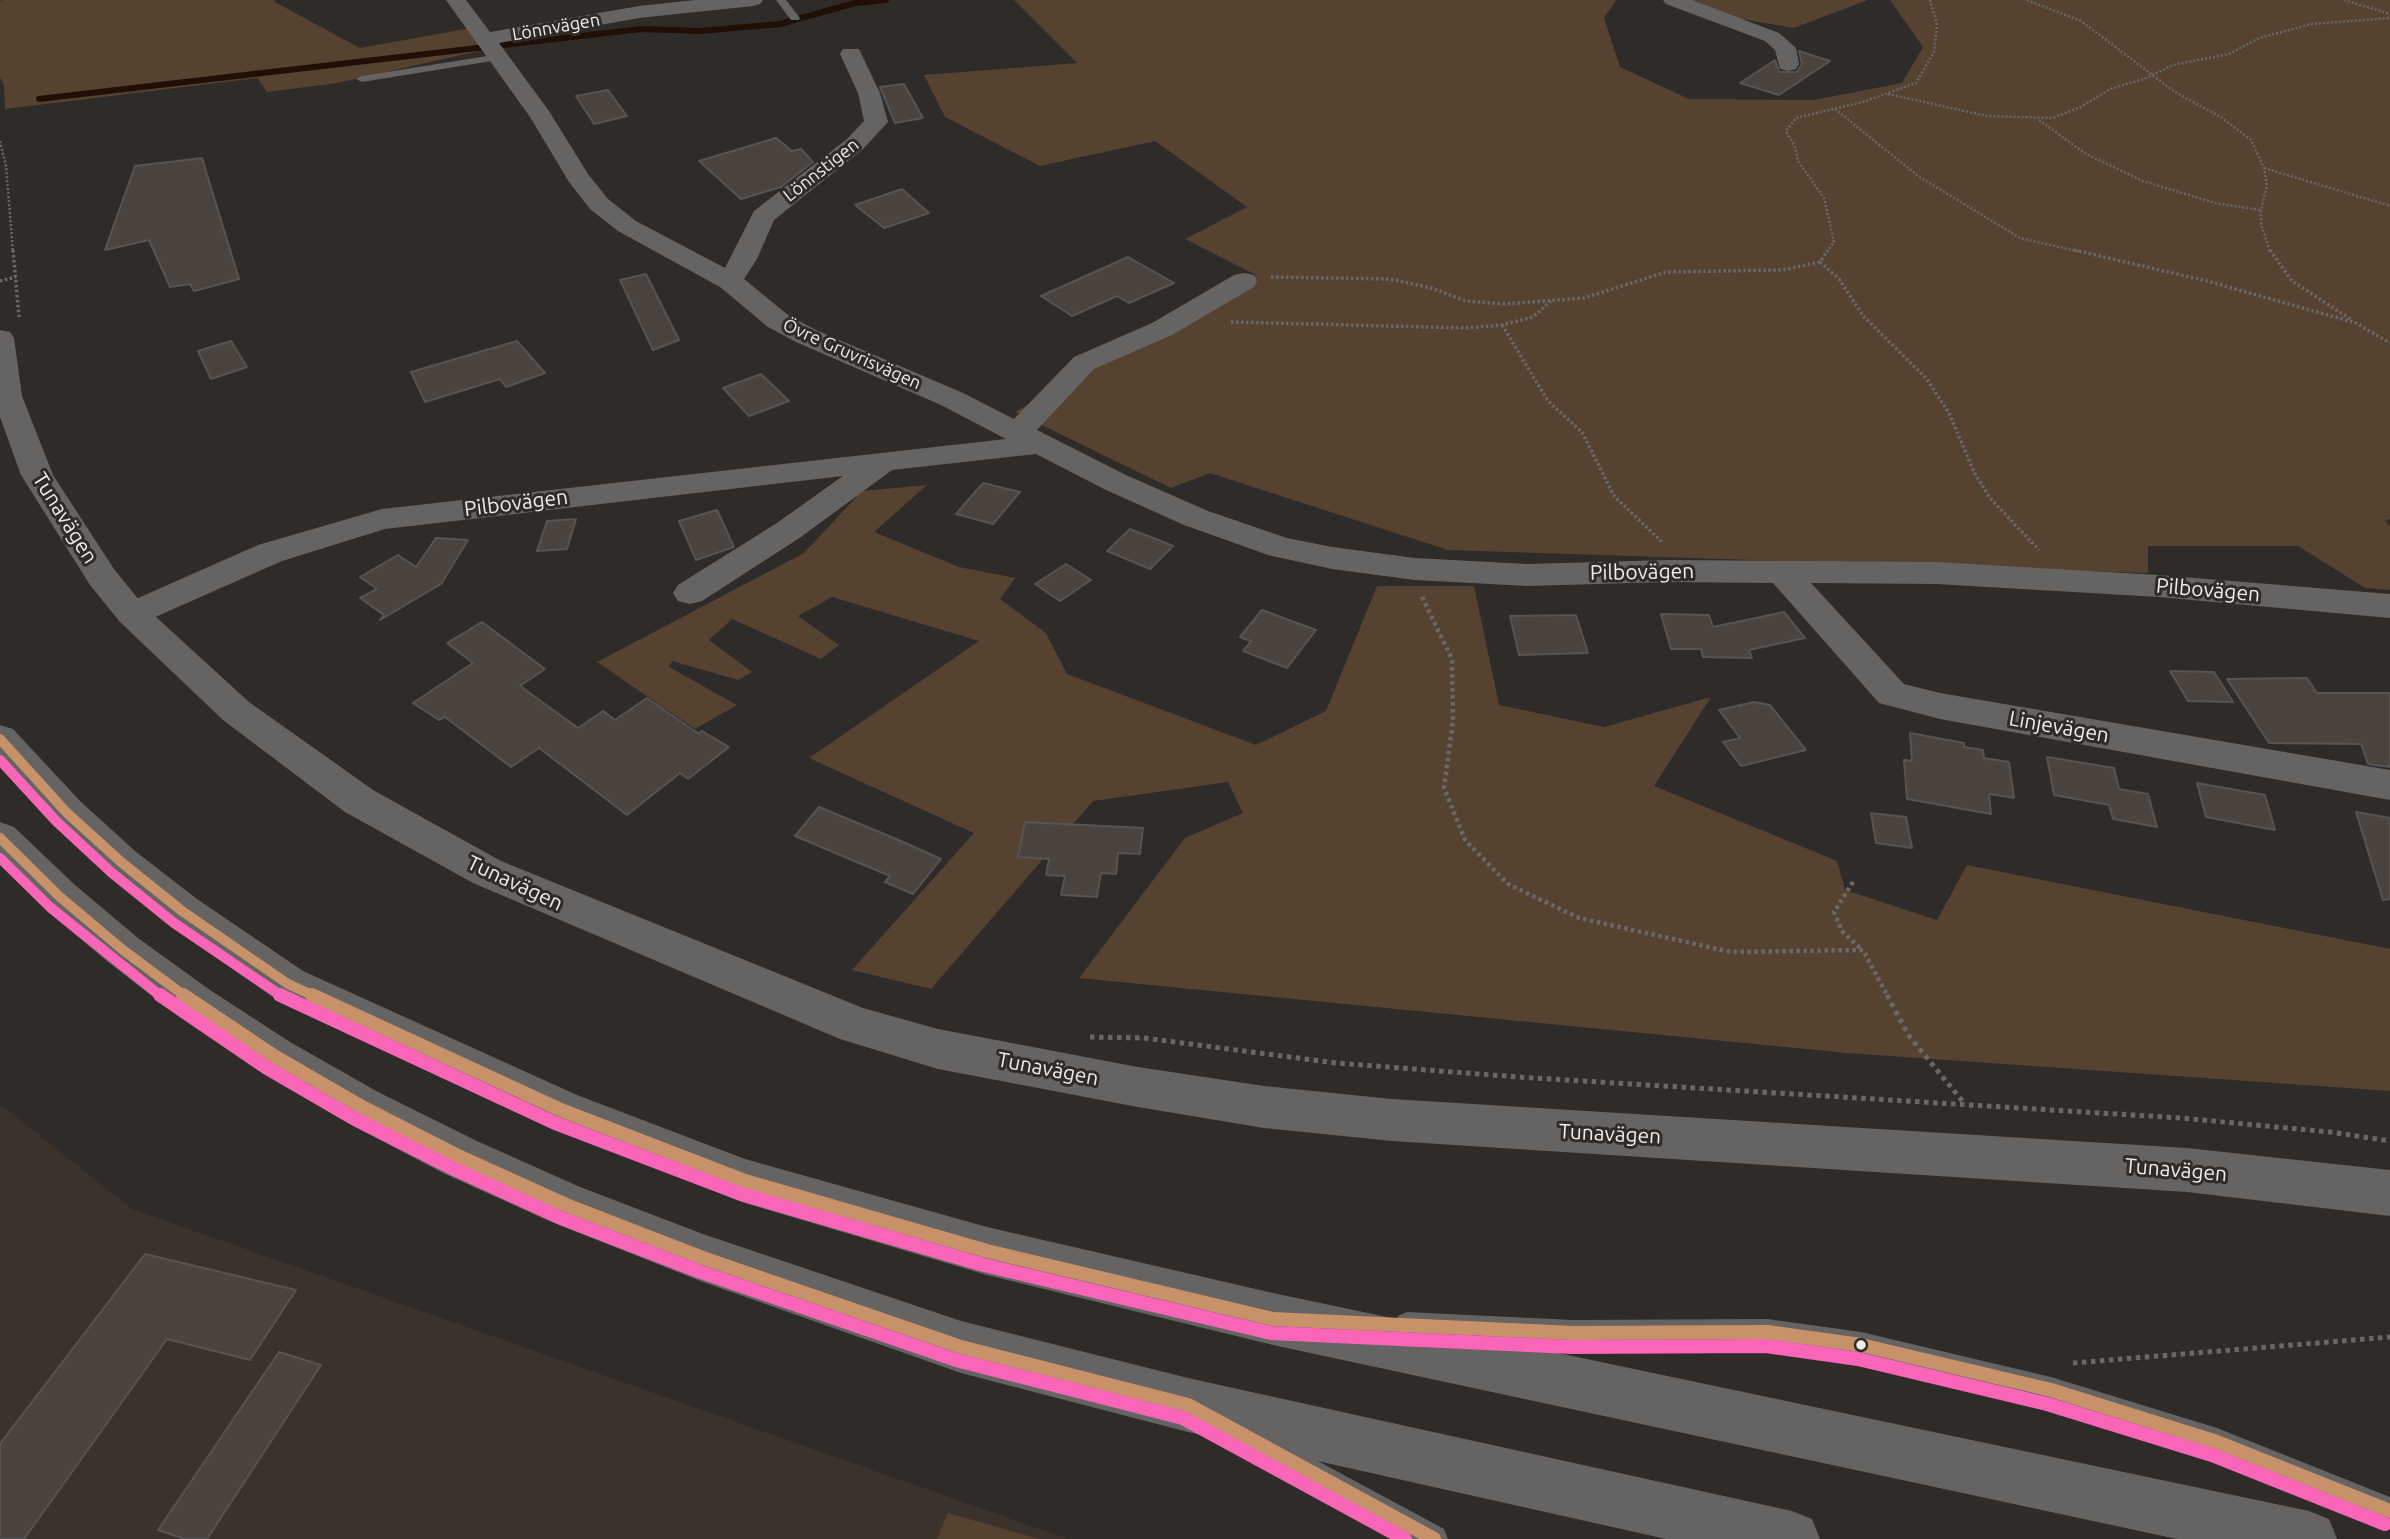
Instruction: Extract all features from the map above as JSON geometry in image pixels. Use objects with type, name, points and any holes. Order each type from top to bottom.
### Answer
[{"type":"highway","points":[[0,739],[66,812],[121,862],[182,911],[288,984],[548,1105],[745,1181],[987,1251],[1273,1319],[2309,1539]]},
{"type":"highway","points":[[0,838],[60,897],[122,950],[194,1003],[274,1056],[362,1107],[460,1157],[566,1205],[703,1258],[961,1347],[1188,1405],[1793,1539]]},
{"type":"street","name":"Övre Gruvrisvägen","points":[[456,0],[541,116],[578,177],[599,204],[627,226],[730,281],[770,316],[806,336],[971,408],[1030,438]]},
{"type":"street","name":"Lönnvägen","points":[[493,47],[666,4],[752,0]]},
{"type":"street","points":[[1674,0],[1772,37],[1785,48],[1788,64]]},
{"type":"street","name":"Lönnstigen","points":[[730,281],[744,260],[763,216],[855,144],[876,122],[869,93],[851,54]]},
{"type":"street","points":[[1030,438],[1046,406],[1084,363],[1162,329],[1244,281]]},
{"type":"street","name":"Tunavägen","points":[[10,333],[7,396],[37,475],[102,578],[132,614],[205,685],[269,736],[359,801],[487,872],[856,1025],[914,1043],[1151,1089],[1264,1107],[1392,1121],[2200,1171],[2390,1193]]},
{"type":"street","points":[[918,458],[971,408]]},
{"type":"street","name":"Pilbovägen","points":[[132,614],[270,553],[382,519],[883,463],[1030,438],[1115,482],[1233,532],[1280,547],[1332,558],[1415,569],[1527,575],[1704,571],[1936,573],[2079,580],[2390,606]]},
{"type":"street","points":[[690,593],[789,530],[883,463]]},
{"type":"street","name":"Linjevägen","points":[[1781,571],[1892,694],[1940,706],[2390,785]]},
{"type":"lane","points":[[781,0],[796,18]]},
{"type":"lane","points":[[362,79],[493,47]]},
{"type":"lane","points":[[1273,1319],[1573,1334],[1767,1332],[1861,1345],[2051,1390],[2217,1442],[2390,1511]]},
{"type":"lane","points":[[1188,1405],[1434,1539]]},
{"type":"path","points":[[1276,277],[1390,279],[1431,288],[1466,301],[1506,304],[1584,298],[1666,272],[1782,270],[1820,262],[1834,242],[1824,198],[1798,161],[1795,147],[1786,131],[1796,118],[1886,94],[1896,88],[1916,83],[1934,52],[1937,24],[1930,0]]},
{"type":"path","points":[[2027,0],[2081,21],[2175,92],[2222,117],[2251,140],[2264,168],[2267,186],[2261,210],[2261,224],[2271,254],[2292,281],[2390,343]]},
{"type":"path","points":[[2344,0],[2390,16]]},
{"type":"path","points":[[1886,94],[1987,116],[2038,120],[2062,115],[2110,89],[2172,65],[2228,54],[2259,38],[2312,24],[2390,16]]},
{"type":"path","points":[[1834,109],[1918,176],[2020,238],[2207,281],[2356,323]]},
{"type":"path","points":[[2038,120],[2086,154],[2143,181],[2216,203],[2261,210]]},
{"type":"path","points":[[0,141],[6,166],[16,277],[10,333]]},
{"type":"path","points":[[2264,168],[2390,206]]},
{"type":"path","points":[[1820,262],[1839,279],[1864,317],[1926,378],[1949,413],[1973,472],[1990,498],[2026,539],[2079,580]]},
{"type":"path","points":[[0,281],[16,277]]},
{"type":"path","points":[[1162,329],[1222,322],[1466,328],[1502,325],[1533,317],[1552,301]]},
{"type":"path","points":[[1502,325],[1548,401],[1582,432],[1614,496],[1651,534],[1704,571]]},
{"type":"path","points":[[1415,569],[1423,601],[1452,659],[1453,721],[1444,788],[1465,840],[1508,884],[1579,918],[1731,952],[1863,950]]},
{"type":"path","points":[[1853,882],[1834,912],[1842,931],[1863,950],[1909,1036],[1964,1103]]},
{"type":"path","points":[[1076,1038],[1144,1038],[1336,1063],[1518,1077],[2181,1118],[2330,1132],[2390,1141]]},
{"type":"path","points":[[2063,1362],[2390,1337]]},
{"type":"shaded area","points":[[276,0],[273,1],[360,48],[471,28],[480,39],[479,51],[337,83],[267,92],[257,78],[5,109],[4,85],[0,77],[0,1]]},
{"type":"shaded area","points":[[1014,0],[1616,0],[1604,18],[1620,67],[1689,99],[1814,100],[1902,83],[1923,47],[1890,0],[2390,0],[2390,519],[2385,521],[2390,526],[2390,590],[2365,588],[2298,546],[2148,546],[2148,573],[1448,550],[1210,473],[1171,488],[1015,412],[1256,275],[1185,239],[1247,207],[1155,141],[1040,166],[945,117],[924,75],[1077,63]]},
{"type":"shaded area","points":[[1688,0],[1868,0],[1794,28],[1724,16]]},
{"type":"shaded area","points":[[927,485],[874,532],[959,567],[1015,578],[1000,599],[1046,633],[1067,674],[1256,745],[1326,711],[1377,586],[1474,586],[1499,705],[1604,727],[1711,697],[1654,786],[1837,861],[1845,890],[1937,920],[1967,865],[2390,949],[2390,1091],[1847,1053],[1079,978],[1185,838],[1243,813],[1228,782],[1093,801],[931,989],[852,970],[974,833],[809,758],[979,641],[832,597],[798,616],[839,645],[821,659],[732,619],[709,640],[752,672],[738,680],[672,661],[669,667],[737,705],[695,729],[597,662],[804,553],[862,491]]},
{"type":"shaded area","points":[[0,1104],[132,1209],[1068,1539],[0,1539]]},
{"type":"shaded area","points":[[948,1513],[1039,1539],[937,1539]]},
{"type":"building","points":[[1799,51],[1830,61],[1779,95],[1740,83],[1775,60],[1779,72],[1797,72],[1802,64]]},
{"type":"building","points":[[904,84],[923,118],[895,123],[880,87]]},
{"type":"building","points":[[608,90],[627,116],[594,124],[576,96]]},
{"type":"building","points":[[776,138],[792,151],[801,149],[813,162],[781,187],[741,199],[699,161]]},
{"type":"building","points":[[202,158],[239,279],[194,291],[190,284],[170,287],[149,240],[105,250],[135,166]]},
{"type":"building","points":[[902,189],[929,213],[884,228],[855,205]]},
{"type":"building","points":[[1128,257],[1174,283],[1129,303],[1117,296],[1072,316],[1041,296]]},
{"type":"building","points":[[646,274],[679,340],[653,350],[620,280]]},
{"type":"building","points":[[231,341],[247,367],[211,379],[198,351]]},
{"type":"building","points":[[517,341],[545,373],[506,387],[500,379],[425,402],[411,372]]},
{"type":"building","points":[[761,374],[789,401],[749,416],[723,388]]},
{"type":"building","points":[[983,483],[1020,492],[993,524],[956,514]]},
{"type":"building","points":[[717,510],[734,547],[696,560],[679,521]]},
{"type":"building","points":[[576,519],[567,549],[537,551],[547,521]]},
{"type":"building","points":[[1130,529],[1173,546],[1150,569],[1107,551]]},
{"type":"building","points":[[436,538],[468,540],[441,584],[380,620],[384,615],[360,598],[377,589],[360,577],[398,555],[416,567]]},
{"type":"building","points":[[1066,564],[1091,580],[1060,601],[1035,584]]},
{"type":"building","points":[[1262,610],[1316,630],[1287,668],[1243,651],[1251,641],[1240,637]]},
{"type":"building","points":[[1784,612],[1805,638],[1749,650],[1752,658],[1703,657],[1701,649],[1671,649],[1661,614],[1709,615],[1713,627]]},
{"type":"building","points":[[1576,615],[1588,653],[1519,655],[1510,616]]},
{"type":"building","points":[[482,622],[545,669],[520,686],[578,728],[603,711],[615,720],[647,698],[699,734],[702,731],[729,747],[688,779],[680,773],[627,815],[539,748],[511,767],[445,717],[439,720],[413,703],[473,663],[447,643]]},
{"type":"building","points":[[2170,671],[2214,672],[2233,702],[2188,701]]},
{"type":"building","points":[[2307,678],[2317,693],[2390,693],[2390,767],[2368,764],[2361,744],[2269,743],[2227,679]]},
{"type":"building","points":[[1754,702],[1770,705],[1806,750],[1741,766],[1723,742],[1740,738],[1719,710]]},
{"type":"building","points":[[1910,733],[1964,743],[1964,747],[1983,750],[1984,758],[2009,762],[2014,798],[1989,794],[1991,814],[1907,799],[1904,760],[1912,761]]},
{"type":"building","points":[[2047,757],[2114,768],[2119,789],[2148,794],[2157,827],[2113,819],[2109,805],[2054,795]]},
{"type":"building","points":[[2197,783],[2265,795],[2275,830],[2206,817]]},
{"type":"building","points":[[819,807],[941,859],[913,894],[885,882],[890,876],[795,836]]},
{"type":"building","points":[[2356,812],[2390,818],[2390,899],[2383,900]]},
{"type":"building","points":[[1871,813],[1906,817],[1912,848],[1876,843]]},
{"type":"building","points":[[1025,822],[1143,828],[1140,854],[1118,853],[1116,874],[1101,873],[1097,897],[1061,895],[1065,876],[1046,875],[1049,859],[1018,857]]},
{"type":"building","points":[[145,1254],[296,1290],[250,1360],[167,1339],[24,1539],[0,1539],[0,1444]]},
{"type":"building","points":[[279,1352],[321,1365],[207,1539],[185,1539],[158,1530]]},
{"type":"waterway","points":[[39,99],[641,29],[700,31],[780,24],[855,3],[886,0]]},
{"type":"transit line","points":[[0,739],[66,812],[121,862],[182,911],[288,984],[561,1110],[745,1181],[987,1251],[1273,1319],[1573,1333],[1767,1332],[1861,1345],[2051,1390],[2217,1442],[2390,1511]]},
{"type":"transit line","points":[[0,760],[56,821],[112,873],[174,923],[281,996],[555,1123],[741,1194],[984,1265],[1271,1333],[1572,1347],[1766,1346],[1858,1359],[2047,1404],[2212,1455],[2385,1524]]},
{"type":"transit line","points":[[0,838],[60,897],[123,950],[194,1003],[274,1056],[362,1107],[460,1157],[566,1205],[703,1258],[961,1347],[1188,1405],[1434,1539]]},
{"type":"transit line","points":[[0,858],[51,908],[186,1015],[267,1068],[355,1119],[454,1169],[561,1218],[698,1271],[956,1360],[1183,1418],[1405,1539]]}]
